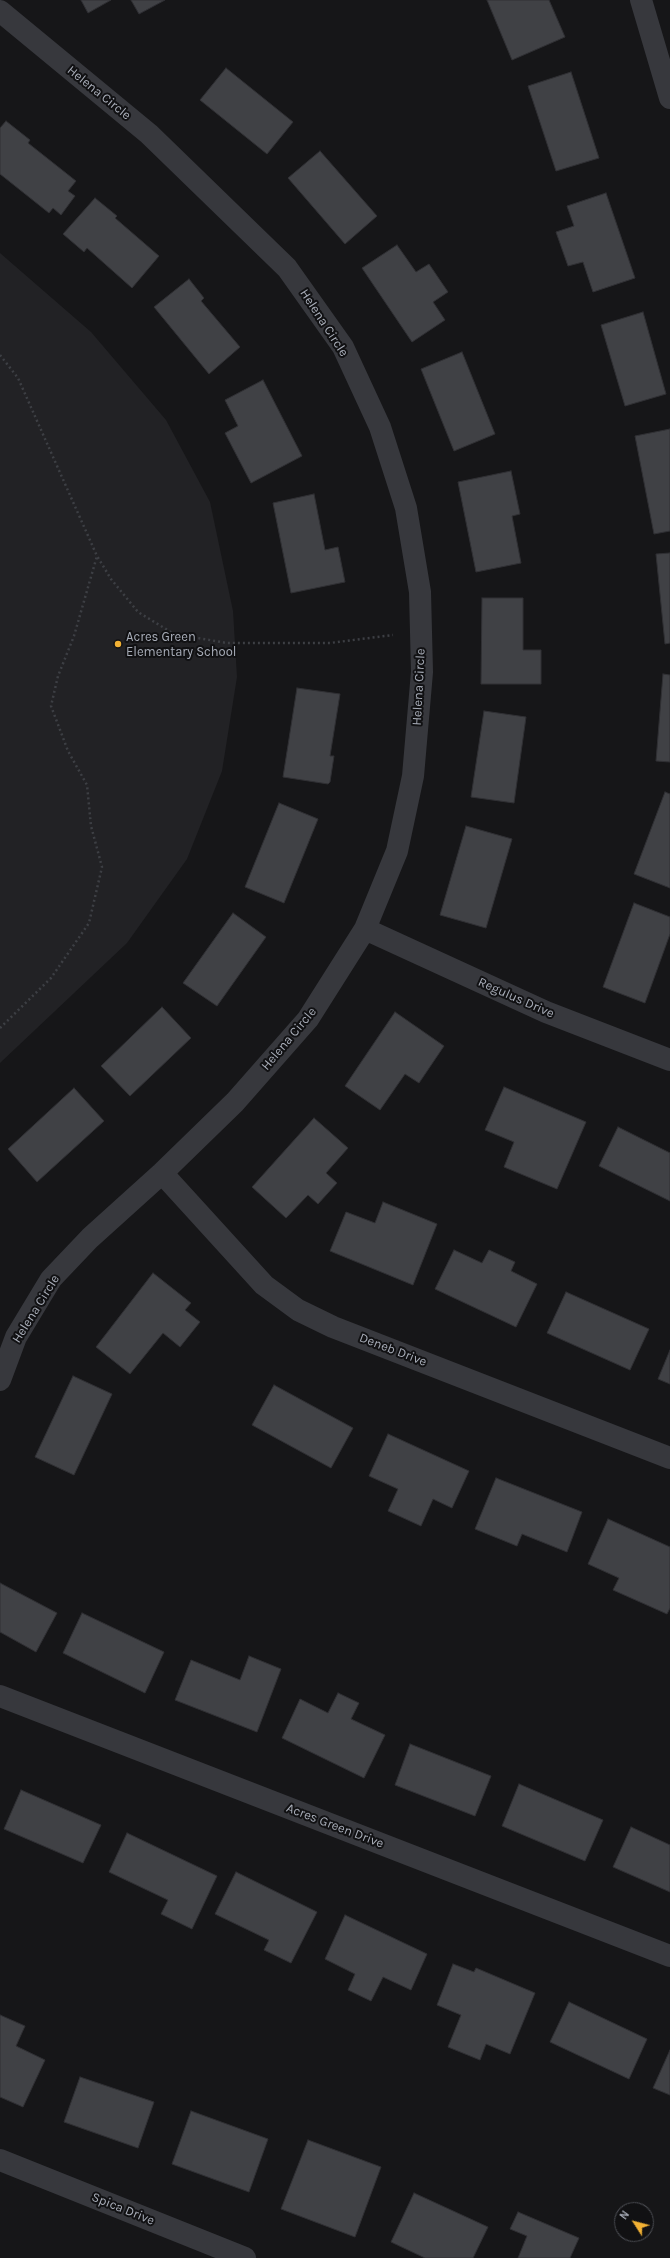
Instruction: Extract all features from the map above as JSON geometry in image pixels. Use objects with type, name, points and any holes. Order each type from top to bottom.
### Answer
[{"type":"street","points":[[641,0],[668,87]]},
{"type":"street","name":"Helena Circle","points":[[0,11],[149,134],[287,268],[343,347],[380,428],[406,508],[420,592],[422,672],[413,776],[397,851],[365,929],[308,1019],[235,1102],[162,1173],[90,1238],[51,1279],[16,1337],[0,1380]]},
{"type":"street","name":"Regulus Drive","points":[[365,929],[546,1012],[670,1060]]},
{"type":"street","name":"Deneb Drive","points":[[162,1173],[264,1285],[298,1310],[334,1327],[670,1458]]},
{"type":"street","name":"Acres Green Drive","points":[[0,1696],[670,1956]]},
{"type":"street","name":"Spica Drive","points":[[0,2160],[245,2258]]},
{"type":"path","points":[[0,355],[18,378],[98,556],[111,579],[138,612],[174,634],[227,643],[330,643],[421,633]]},
{"type":"path","points":[[0,1028],[51,978],[88,923],[102,867],[91,826],[87,785],[68,751],[52,706],[58,676],[74,636],[98,556]]},
{"type":"shaded area","name":"Acres Green Elementary School","points":[[0,253],[91,332],[166,420],[210,502],[233,611],[237,677],[222,771],[187,859],[127,943],[0,1063]]},
{"type":"building","points":[[81,0],[111,0],[88,13]]},
{"type":"building","points":[[131,0],[165,0],[139,14]]},
{"type":"building","points":[[487,0],[549,0],[565,37],[512,60]]},
{"type":"building","points":[[226,68],[293,122],[267,154],[200,100]]},
{"type":"building","points":[[571,72],[599,158],[556,171],[528,86]]},
{"type":"building","points":[[6,121],[30,140],[28,143],[76,181],[68,191],[75,196],[61,215],[53,208],[49,213],[0,174],[0,128]]},
{"type":"building","points":[[320,151],[377,216],[345,244],[288,178]]},
{"type":"building","points":[[606,193],[635,278],[593,292],[583,262],[568,266],[556,232],[574,226],[567,206]]},
{"type":"building","points":[[95,198],[117,216],[115,218],[159,256],[132,288],[87,248],[84,252],[63,234]]},
{"type":"building","points":[[397,245],[416,272],[429,264],[448,292],[433,302],[445,320],[412,342],[362,268]]},
{"type":"building","points":[[189,279],[204,298],[201,301],[240,347],[209,374],[154,307]]},
{"type":"building","points":[[643,312],[666,394],[625,406],[601,325]]},
{"type":"building","points":[[462,352],[495,434],[454,451],[421,369]]},
{"type":"building","points":[[263,380],[302,456],[251,483],[225,433],[238,426],[225,400]]},
{"type":"building","points":[[670,429],[670,531],[654,534],[635,436]]},
{"type":"building","points":[[511,471],[520,514],[512,516],[521,563],[476,572],[458,482]]},
{"type":"building","points":[[314,494],[325,550],[338,547],[345,582],[291,593],[273,503]]},
{"type":"building","points":[[670,553],[670,643],[665,644],[656,554]]},
{"type":"building","points":[[482,598],[523,598],[523,650],[541,650],[541,684],[481,684]]},
{"type":"building","points":[[663,674],[670,675],[670,762],[656,761]]},
{"type":"building","points":[[297,688],[340,694],[330,756],[334,756],[330,782],[328,784],[283,777]]},
{"type":"building","points":[[484,711],[526,717],[514,803],[471,797]]},
{"type":"building","points":[[665,792],[670,794],[670,888],[634,874]]},
{"type":"building","points":[[279,803],[318,819],[284,903],[245,887]]},
{"type":"building","points":[[466,826],[512,839],[486,928],[440,915]]},
{"type":"building","points":[[634,903],[670,917],[670,934],[645,1003],[603,987]]},
{"type":"building","points":[[233,913],[266,937],[217,1006],[183,983]]},
{"type":"building","points":[[162,1007],[191,1038],[130,1096],[101,1066]]},
{"type":"building","points":[[395,1012],[444,1046],[419,1083],[405,1074],[380,1110],[345,1086]]},
{"type":"building","points":[[504,1087],[586,1122],[557,1189],[504,1167],[514,1142],[485,1130]]},
{"type":"building","points":[[74,1088],[104,1121],[37,1182],[8,1149]]},
{"type":"building","points":[[314,1118],[348,1148],[326,1173],[337,1183],[318,1204],[308,1195],[286,1218],[252,1187]]},
{"type":"building","points":[[618,1127],[670,1153],[670,1201],[599,1166]]},
{"type":"building","points":[[383,1202],[437,1224],[413,1285],[330,1251],[346,1212],[375,1223]]},
{"type":"building","points":[[454,1250],[482,1263],[489,1250],[515,1262],[511,1271],[537,1284],[516,1327],[435,1289]]},
{"type":"building","points":[[153,1273],[191,1303],[185,1310],[200,1322],[180,1347],[163,1333],[130,1374],[96,1347]]},
{"type":"building","points":[[566,1292],[649,1329],[630,1370],[547,1333]]},
{"type":"building","points":[[670,1350],[670,1384],[658,1379]]},
{"type":"building","points":[[73,1376],[112,1394],[74,1475],[35,1457]]},
{"type":"building","points":[[274,1385],[353,1428],[331,1468],[252,1425]]},
{"type":"building","points":[[388,1434],[469,1471],[452,1508],[433,1499],[421,1526],[388,1511],[398,1489],[369,1476]]},
{"type":"building","points":[[496,1478],[582,1512],[567,1552],[522,1534],[517,1546],[475,1529]]},
{"type":"building","points":[[608,1519],[670,1547],[670,1608],[667,1614],[613,1590],[619,1578],[588,1564]]},
{"type":"building","points":[[0,1583],[57,1613],[36,1652],[0,1632]]},
{"type":"building","points":[[82,1613],[164,1652],[145,1693],[63,1653]]},
{"type":"building","points":[[249,1656],[281,1669],[257,1732],[175,1700],[191,1660],[240,1680]]},
{"type":"building","points":[[338,1693],[359,1703],[351,1719],[385,1735],[364,1778],[282,1738],[300,1699],[328,1713]]},
{"type":"building","points":[[410,1744],[491,1776],[475,1816],[395,1785]]},
{"type":"building","points":[[519,1784],[603,1820],[585,1861],[502,1826]]},
{"type":"building","points":[[21,1790],[101,1825],[83,1863],[4,1829]]},
{"type":"building","points":[[631,1827],[670,1845],[670,1892],[613,1867]]},
{"type":"building","points":[[127,1833],[217,1876],[192,1929],[161,1914],[168,1900],[109,1872]]},
{"type":"building","points":[[236,1872],[317,1912],[291,1963],[264,1950],[269,1940],[215,1914]]},
{"type":"building","points":[[345,1915],[427,1954],[411,1990],[383,1977],[371,2001],[348,1990],[355,1974],[325,1959]]},
{"type":"building","points":[[453,1964],[474,1972],[476,1968],[535,1993],[510,2054],[486,2044],[480,2060],[448,2047],[461,2015],[437,2005]]},
{"type":"building","points":[[569,2002],[647,2039],[629,2079],[550,2042]]},
{"type":"building","points":[[0,2015],[25,2026],[16,2046],[45,2060],[23,2107],[0,2097]]},
{"type":"building","points":[[670,2050],[670,2095],[653,2088]]},
{"type":"building","points":[[80,2077],[154,2102],[138,2148],[64,2122]]},
{"type":"building","points":[[191,2111],[268,2139],[249,2192],[172,2164]]},
{"type":"building","points":[[308,2140],[381,2167],[355,2237],[281,2209]]},
{"type":"building","points":[[414,2193],[488,2227],[473,2258],[425,2258],[391,2242]]},
{"type":"building","points":[[518,2212],[579,2238],[570,2258],[518,2258],[527,2236],[510,2229]]},
{"type":"place","name":"Acres Green Elementary School","points":[[118,644]]}]
